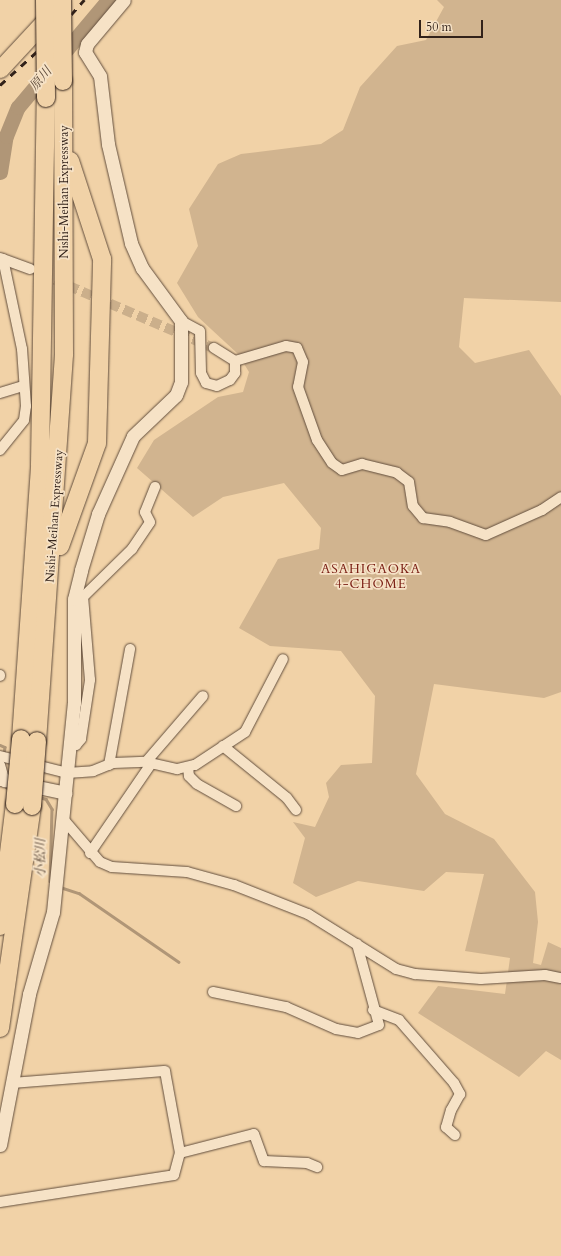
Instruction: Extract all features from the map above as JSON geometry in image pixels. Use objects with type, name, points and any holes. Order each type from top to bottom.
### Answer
[{"type":"highway","name":"Nishi-Meihan Expressway","points":[[0,1028],[24,805],[29,740],[40,465],[46,98],[45,0]]},
{"type":"highway","name":"Nishi-Meihan Expressway","points":[[29,740],[52,566],[64,354],[65,145],[62,0]]},
{"type":"highway","points":[[0,69],[62,0]]},
{"type":"highway","points":[[52,566],[97,443],[102,259],[65,145]]},
{"type":"highway","name":"Nishi-Meihan Expressway","points":[[0,926],[24,805]]},
{"type":"street","points":[[124,0],[87,44],[85,52],[102,83],[108,144],[132,243],[142,268],[181,321],[200,331],[200,373],[206,382],[217,386],[225,384],[235,373],[235,361]]},
{"type":"street","points":[[2,258],[30,269]]},
{"type":"street","points":[[0,450],[24,420],[22,349],[2,258]]},
{"type":"street","points":[[0,1145],[13,1084],[29,994],[53,912],[64,820],[76,656],[74,599],[98,514],[133,436],[176,395],[181,382],[181,321]]},
{"type":"street","points":[[214,348],[235,361],[286,346],[297,348],[303,362],[298,387],[317,440],[332,463],[342,470],[362,464],[397,473],[409,482],[413,506],[423,518],[450,522],[486,535],[542,510],[561,497]]},
{"type":"street","points":[[0,393],[23,386]]},
{"type":"street","points":[[70,745],[76,745],[81,739],[90,680],[83,597],[132,549],[150,522],[145,512],[154,486]]},
{"type":"street","points":[[109,765],[130,649]]},
{"type":"street","points":[[0,756],[67,773],[93,772],[109,765],[148,763],[177,769],[188,767],[245,732],[282,659]]},
{"type":"street","points":[[90,853],[148,763],[204,696]]},
{"type":"street","points":[[223,746],[295,808],[303,801]]},
{"type":"street","points":[[0,765],[2,781],[66,793]]},
{"type":"street","points":[[188,767],[189,776],[197,784],[236,806]]},
{"type":"street","points":[[64,820],[90,853],[112,866],[187,872],[234,885],[308,914],[396,969],[415,974],[481,979],[545,975],[561,978]]},
{"type":"street","points":[[213,992],[286,1008],[348,1033],[379,1025],[373,1010],[357,944]]},
{"type":"street","points":[[373,1010],[399,1020],[454,1083],[460,1094],[451,1110],[446,1127],[455,1135]]},
{"type":"street","points":[[0,1202],[174,1175],[180,1152],[165,1071],[13,1084]]},
{"type":"street","points":[[180,1152],[254,1134],[264,1161],[307,1163],[317,1168]]},
{"type":"shaded area","points":[[437,0],[561,0],[561,302],[464,298],[459,347],[475,363],[529,350],[561,396],[561,692],[544,698],[434,684],[416,774],[445,814],[494,839],[535,892],[538,922],[533,963],[541,965],[548,942],[561,948],[561,1060],[546,1051],[519,1077],[418,1013],[438,986],[505,994],[510,958],[465,951],[484,874],[446,872],[424,891],[358,881],[316,897],[293,883],[305,838],[293,822],[315,827],[329,797],[326,783],[341,765],[372,763],[375,696],[341,651],[270,646],[239,628],[278,559],[319,549],[321,528],[284,483],[223,497],[193,517],[137,468],[154,440],[218,397],[243,392],[249,372],[238,354],[198,317],[177,283],[198,246],[189,209],[218,164],[241,154],[321,144],[343,130],[360,87],[397,46],[426,40],[444,7]]},
{"type":"waterway","name":"原川","points":[[0,172],[6,136],[18,107],[108,0]]},
{"type":"waterway","name":"小松川","points":[[0,745],[5,747],[4,755]]},
{"type":"waterway","name":"小松川","points":[[2,784],[9,789]]},
{"type":"waterway","name":"小松川","points":[[39,797],[46,799],[52,809],[50,881]]},
{"type":"waterway","name":"小松川","points":[[60,887],[79,893],[179,962]]},
{"type":"tunnel","points":[[41,274],[214,348]]},
{"type":"railway","points":[[0,85],[43,46],[84,0]]},
{"type":"district","name":"ASAHIGAOKA 4-CHOME","points":[[371,578]]}]
